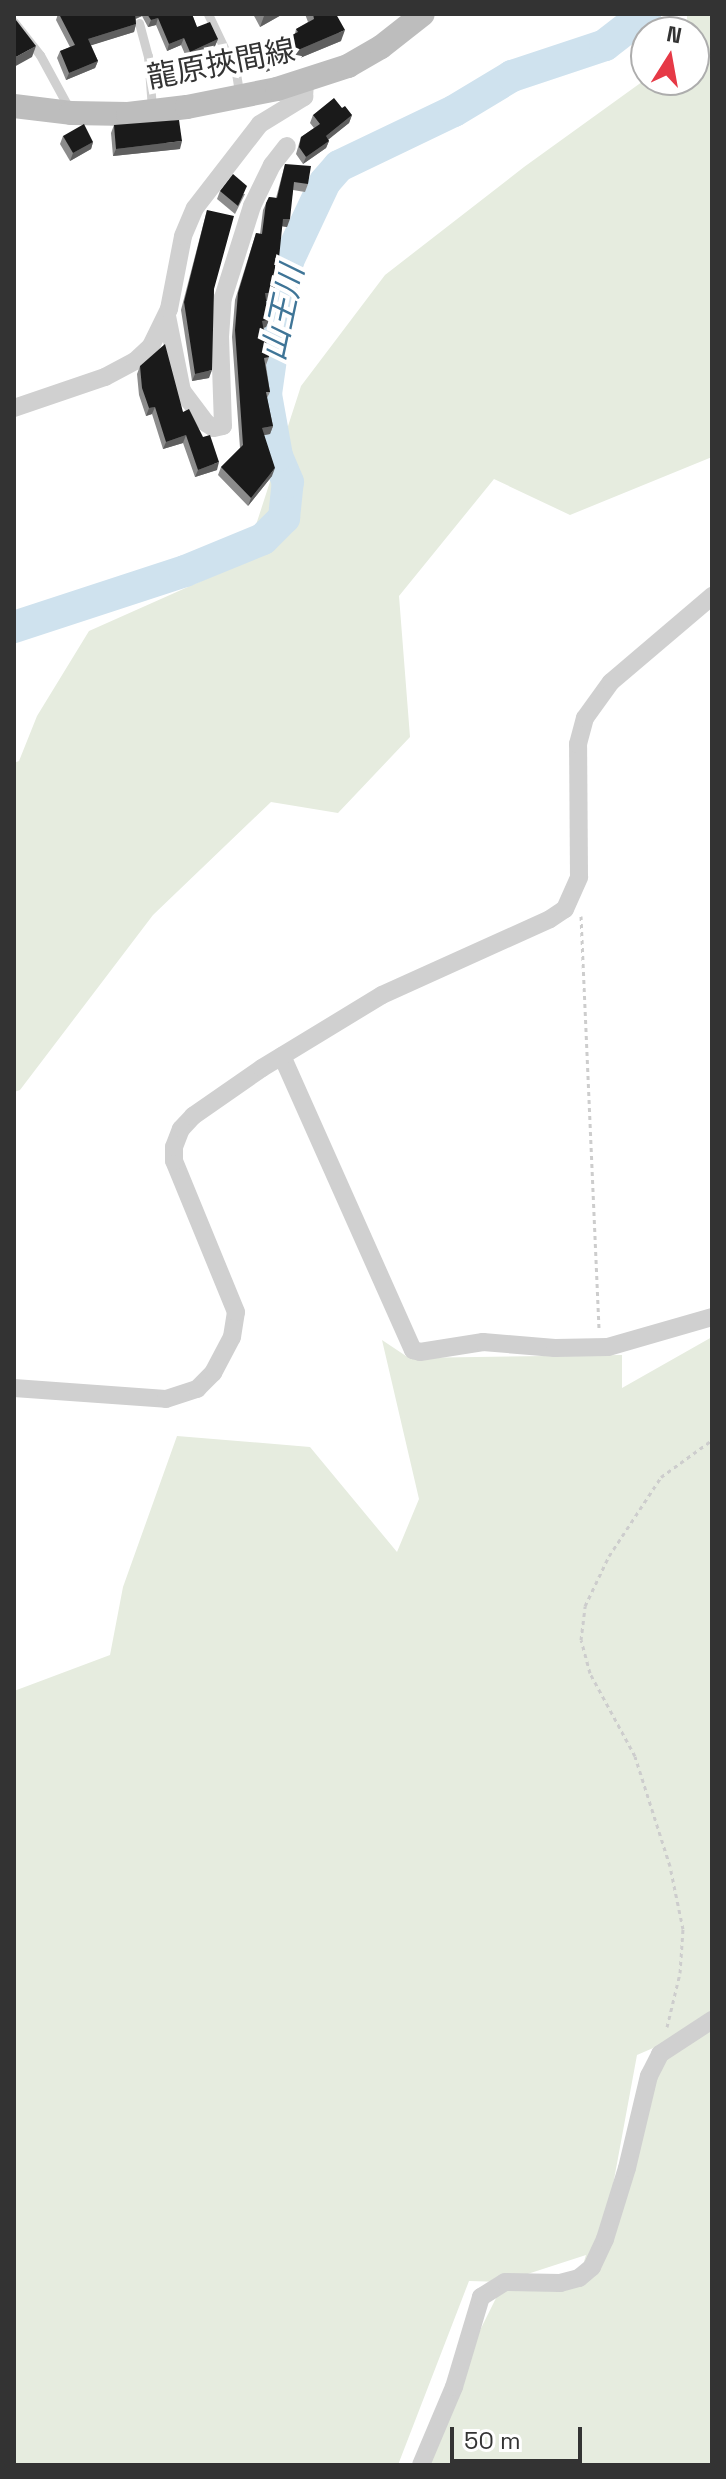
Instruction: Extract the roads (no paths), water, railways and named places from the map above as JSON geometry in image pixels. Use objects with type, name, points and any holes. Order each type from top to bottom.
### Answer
[{"type":"main road","name":"龍原挾間線","points":[[14,106],[71,113],[152,112],[305,82],[364,57],[423,14]]},
{"type":"street","points":[[14,408],[126,366],[151,346],[167,316],[183,236],[200,200],[260,124],[304,97],[305,82]]},
{"type":"street","points":[[167,316],[182,391],[206,423],[214,428],[223,426],[220,322],[223,298],[252,206],[272,165],[287,146]]},
{"type":"street","points":[[14,1388],[166,1399],[197,1389],[213,1373],[232,1337],[236,1312],[177,1168],[174,1147],[181,1129],[193,1116],[282,1056],[395,987],[550,919],[569,903],[579,877],[578,744],[585,718],[611,682],[712,596]]},
{"type":"street","points":[[282,1056],[413,1350],[420,1352],[483,1342],[600,1348],[712,1317]]},
{"type":"street","points":[[421,2465],[454,2387],[481,2297],[505,2282],[560,2283],[579,2278],[592,2267],[605,2239],[649,2076],[660,2054],[712,2020]]},
{"type":"lane","points":[[208,14],[236,73],[240,96]]},
{"type":"lane","points":[[14,22],[40,55],[71,113]]},
{"type":"lane","points":[[139,23],[148,56],[152,112]]},
{"type":"waterway","name":"山王川","points":[[14,627],[185,571],[263,539],[284,518],[288,482],[277,456],[266,394],[281,288],[288,261],[325,182],[339,166],[454,111],[512,76],[605,45],[645,14]]}]
